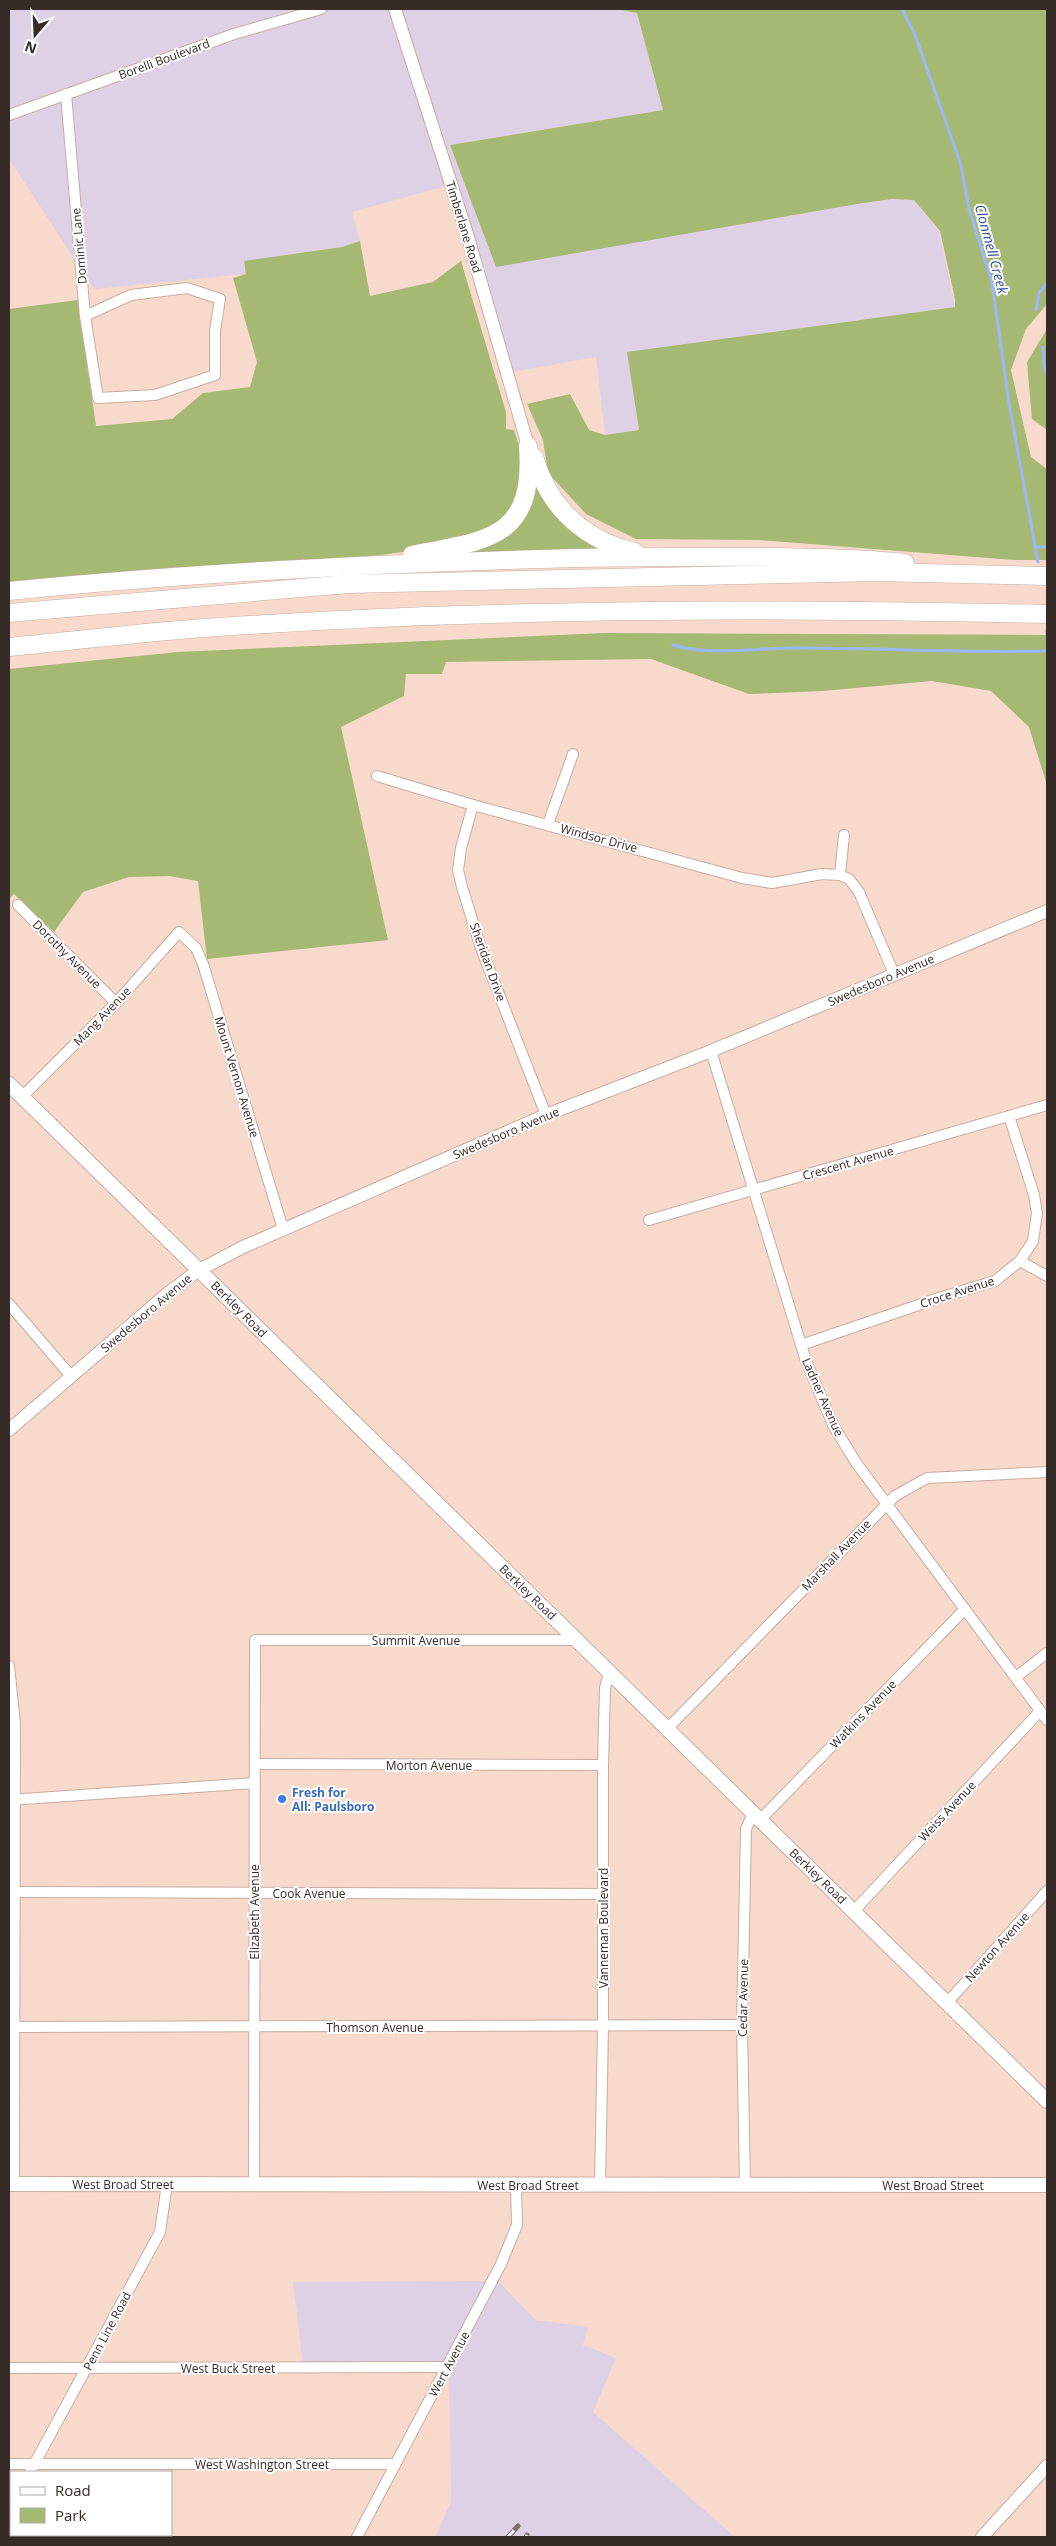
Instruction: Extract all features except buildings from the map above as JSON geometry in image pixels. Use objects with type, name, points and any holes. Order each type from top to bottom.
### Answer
[{"type":"highway","points":[[528,446],[546,485],[570,519],[594,537],[620,549],[654,557]]},
{"type":"highway","points":[[364,565],[489,538],[504,530],[513,521],[525,498],[530,470],[528,446]]},
{"type":"highway","points":[[9,591],[103,582],[364,565],[654,557],[866,558],[987,575]]},
{"type":"highway","points":[[9,613],[348,584],[877,572],[1047,576]]},
{"type":"highway","points":[[9,647],[190,629],[423,617],[647,610],[809,609],[1047,614]]},
{"type":"highway","points":[[9,656],[166,642],[190,629]]},
{"type":"main road","name":"Berkley Road","points":[[9,1084],[947,2003],[1045,2094]]},
{"type":"main road","name":"West Broad Street","points":[[11,2184],[1047,2185]]},
{"type":"street","name":"Borelli Boulevard","points":[[9,115],[234,34],[321,9]]},
{"type":"street","name":"Timberlane Road","points":[[395,9],[467,234],[528,446]]},
{"type":"street","name":"Dominic Lane","points":[[66,94],[85,316],[98,398],[155,396],[215,375],[215,331],[220,299],[187,288],[131,295],[85,316]]},
{"type":"street","points":[[548,824],[573,754]]},
{"type":"street","name":"Windsor Drive","points":[[377,776],[473,805],[758,881],[772,883],[822,874],[840,875]]},
{"type":"street","name":"Sheridan Drive","points":[[473,805],[461,848],[458,870],[462,887],[481,948],[546,1115]]},
{"type":"street","points":[[844,835],[840,875],[849,879],[859,892],[894,974]]},
{"type":"street","name":"Dorothy Avenue","points":[[18,905],[116,1002]]},
{"type":"street","name":"Swedesboro Avenue","points":[[9,1430],[168,1293],[199,1270],[283,1229],[546,1115],[711,1050],[1047,911]]},
{"type":"street","name":"Mang Avenue","points":[[22,1097],[116,1002],[179,932]]},
{"type":"street","name":"Mount Vernon Avenue","points":[[179,932],[196,948],[203,964],[283,1229]]},
{"type":"street","name":"Ladner Avenue","points":[[711,1050],[801,1346],[834,1427],[857,1464],[1047,1720]]},
{"type":"street","name":"Crescent Avenue","points":[[648,1220],[1047,1105]]},
{"type":"street","name":"Croce Avenue","points":[[801,1346],[942,1296],[995,1281],[1020,1261],[1033,1241],[1037,1213],[1034,1195],[1009,1116]]},
{"type":"street","points":[[1020,1261],[1047,1276]]},
{"type":"street","points":[[9,1304],[71,1376]]},
{"type":"street","name":"Marshall Avenue","points":[[668,1728],[887,1503],[906,1488],[927,1478],[1047,1472]]},
{"type":"street","name":"Watkins Avenue","points":[[757,1817],[965,1609]]},
{"type":"street","name":"Summit Avenue","points":[[255,1640],[577,1640]]},
{"type":"street","name":"Elizabeth Avenue","points":[[254,2184],[255,1640]]},
{"type":"street","points":[[1016,1678],[1047,1653]]},
{"type":"street","points":[[9,1666],[15,1724],[11,1800],[15,1892],[11,2184]]},
{"type":"street","name":"Vanneman Boulevard","points":[[600,2184],[603,2027],[603,1766],[605,1688],[610,1672]]},
{"type":"street","name":"Weiss Avenue","points":[[854,1911],[1040,1711]]},
{"type":"street","name":"Morton Avenue","points":[[255,1764],[603,1766]]},
{"type":"street","points":[[11,1800],[255,1783]]},
{"type":"street","name":"Cedar Avenue","points":[[745,2185],[742,2025],[746,1829],[757,1817]]},
{"type":"street","name":"Newton Avenue","points":[[947,2003],[1047,1891]]},
{"type":"street","name":"Cook Avenue","points":[[15,1892],[603,1894]]},
{"type":"street","name":"Thomson Avenue","points":[[12,2027],[603,2027],[742,2025]]},
{"type":"street","name":"Penn Line Road","points":[[32,2468],[160,2232],[167,2184]]},
{"type":"street","name":"Wert Avenue","points":[[357,2537],[448,2368],[501,2264],[517,2225],[516,2185]]},
{"type":"street","name":"West Buck Street","points":[[9,2368],[448,2368]]},
{"type":"street","name":"West Washington Street","points":[[9,2464],[32,2468],[395,2464]]},
{"type":"street","points":[[982,2537],[1047,2466]]},
{"type":"shaded area","points":[[9,9],[616,9],[637,13],[664,110],[450,145],[863,203],[892,199],[914,200],[939,231],[955,307],[628,352],[639,430],[605,435],[596,357],[506,373],[450,185],[352,212],[360,241],[342,247],[245,261],[246,274],[94,289],[9,159]]},
{"type":"shaded area","points":[[498,2281],[536,2320],[588,2327],[583,2345],[616,2358],[593,2412],[735,2537],[435,2537],[451,2502],[449,2373],[304,2372],[293,2282]]},
{"type":"green space","points":[[616,9],[1047,9],[1047,304],[1026,329],[1011,370],[1031,457],[1047,469],[1047,560],[1014,560],[759,540],[636,539],[586,514],[548,473],[543,440],[527,404],[570,394],[589,430],[605,435],[639,430],[627,352],[955,307],[955,299],[940,231],[914,200],[892,199],[863,203],[496,267],[450,145],[663,110],[637,13]]},
{"type":"green space","points":[[360,241],[370,296],[433,282],[461,261],[506,412],[506,429],[514,430],[524,461],[523,490],[502,522],[485,534],[426,549],[342,560],[9,588],[9,309],[78,300],[96,426],[172,419],[203,393],[250,387],[257,362],[233,278],[246,274],[244,261],[342,247]]},
{"type":"green space","points":[[1047,329],[1047,430],[1032,419],[1027,362]]},
{"type":"green space","points":[[537,483],[556,516],[598,549],[456,555],[521,524]]},
{"type":"green space","points":[[604,633],[1047,635],[1047,785],[1029,727],[991,691],[932,681],[823,691],[749,694],[651,659],[446,662],[442,674],[406,674],[404,696],[341,727],[388,940],[207,959],[198,881],[169,876],[129,877],[83,892],[54,932],[14,894],[9,899],[9,669],[178,652]]},
{"type":"waterway","name":"Clonmell Creek","points":[[902,9],[915,35],[961,165],[969,209],[992,282],[1009,403],[1038,562]]},
{"type":"waterway","points":[[1036,310],[1039,293],[1047,283]]},
{"type":"waterway","points":[[1043,347],[1044,365],[1047,375]]},
{"type":"waterway","points":[[1036,547],[1047,547]]},
{"type":"waterway","points":[[673,645],[717,651],[795,648],[1047,651]]},
{"type":"railway","points":[[508,2537],[518,2526]]},
{"type":"place","name":"Fresh for All: Paulsboro","points":[[282,1799]]}]
